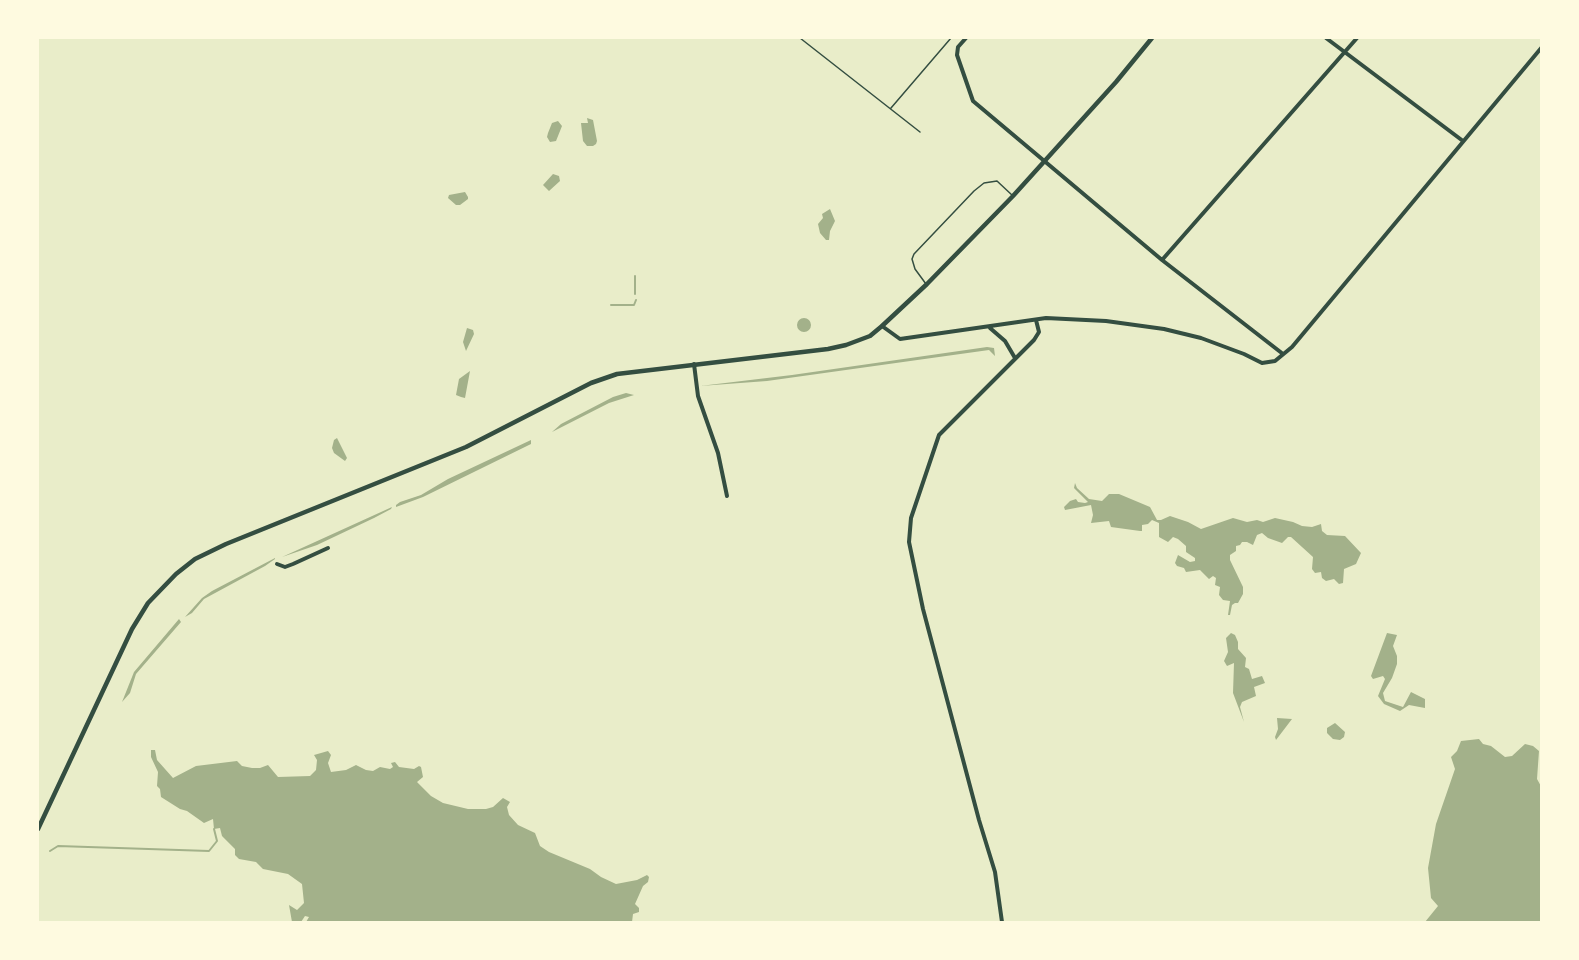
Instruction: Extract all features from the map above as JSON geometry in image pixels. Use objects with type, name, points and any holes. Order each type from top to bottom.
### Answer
[{"type":"street","points":[[966,38],[957,47],[957,55],[973,101],[1162,260],[1283,354]]},
{"type":"street","points":[[38,829],[132,629],[148,603],[176,574],[195,559],[226,544],[466,447],[591,383],[616,374],[828,349],[858,341],[882,326],[927,284],[1013,196],[1116,82],[1152,38]]},
{"type":"street","points":[[1326,38],[1463,141]]},
{"type":"street","points":[[1162,260],[1357,38]]},
{"type":"street","points":[[882,326],[900,339],[1036,320],[1072,319],[1164,329],[1201,338],[1262,363],[1275,361],[1292,347],[1542,47]]},
{"type":"street","points":[[1002,922],[995,872],[923,609],[909,542],[911,518],[939,435],[1039,332],[1036,320]]},
{"type":"street","points":[[990,327],[1005,341],[1015,358]]},
{"type":"street","points":[[694,364],[698,396],[718,453],[727,496]]},
{"type":"street","points":[[276,564],[285,567],[328,548]]},
{"type":"lane","points":[[927,284],[915,269],[912,259],[914,254],[974,191],[984,183],[997,181],[1013,196]]},
{"type":"path","points":[[800,38],[920,132]]},
{"type":"path","points":[[891,108],[951,38]]},
{"type":"shaded area","points":[[587,118],[593,120],[597,141],[593,146],[587,146],[583,141],[581,123],[588,123]]},
{"type":"shaded area","points":[[558,121],[562,126],[556,141],[550,142],[547,137],[548,133],[552,123]]},
{"type":"shaded area","points":[[553,174],[559,176],[560,181],[549,191],[543,185]]},
{"type":"shaded area","points":[[465,192],[468,199],[460,205],[456,205],[448,198],[449,195]]},
{"type":"shaded area","points":[[830,209],[835,221],[829,240],[826,240],[820,233],[818,224],[823,218],[822,214]]},
{"type":"shaded area","points":[[804,318],[809,320],[811,325],[809,330],[804,332],[799,330],[797,325],[799,320]]},
{"type":"shaded area","points":[[467,328],[473,330],[474,334],[466,351],[463,342]]},
{"type":"shaded area","points":[[987,347],[994,348],[995,356],[989,350],[767,381],[700,386],[792,375]]},
{"type":"shaded area","points":[[470,371],[465,398],[456,395],[459,379]]},
{"type":"shaded area","points":[[626,393],[634,395],[609,403],[552,432],[561,424],[613,397]]},
{"type":"shaded area","points":[[337,438],[347,458],[345,461],[334,453],[332,448]]},
{"type":"shaded area","points":[[531,440],[531,444],[423,497],[396,507],[400,502],[421,495],[448,479]]},
{"type":"shaded area","points":[[1075,483],[1089,499],[1102,501],[1109,494],[1119,494],[1150,507],[1157,520],[1170,516],[1201,529],[1233,518],[1247,522],[1257,520],[1263,522],[1275,518],[1312,527],[1321,524],[1322,531],[1327,535],[1345,536],[1361,553],[1356,564],[1344,569],[1343,583],[1339,584],[1334,579],[1326,581],[1322,578],[1321,572],[1315,573],[1312,569],[1313,557],[1291,537],[1282,543],[1262,533],[1257,535],[1253,545],[1242,542],[1230,555],[1230,560],[1243,587],[1243,594],[1238,603],[1232,605],[1230,615],[1228,615],[1230,601],[1223,600],[1219,595],[1220,587],[1215,585],[1216,578],[1213,576],[1209,579],[1200,570],[1186,572],[1184,568],[1177,566],[1175,563],[1178,555],[1190,562],[1195,561],[1195,558],[1186,552],[1186,546],[1178,539],[1173,537],[1168,542],[1159,537],[1159,523],[1152,520],[1142,525],[1142,531],[1111,527],[1109,521],[1091,523],[1093,515],[1091,505],[1065,510],[1064,507],[1070,501],[1076,499],[1078,502],[1088,502],[1074,488]]},
{"type":"shaded area","points":[[392,507],[317,545],[282,557]]},
{"type":"shaded area","points":[[275,558],[265,566],[204,599],[192,613],[185,617],[202,598],[212,591]]},
{"type":"shaded area","points":[[179,619],[181,622],[136,674],[130,693],[122,702],[134,672]]},
{"type":"shaded area","points":[[1231,633],[1235,635],[1238,649],[1246,658],[1245,667],[1249,669],[1252,679],[1262,676],[1265,683],[1254,687],[1256,696],[1242,702],[1240,707],[1244,722],[1233,693],[1234,663],[1227,666],[1224,661],[1228,652],[1226,638]]},
{"type":"shaded area","points":[[1387,633],[1397,635],[1393,646],[1397,664],[1383,693],[1385,701],[1403,707],[1411,692],[1425,699],[1425,708],[1409,705],[1400,711],[1384,704],[1378,696],[1385,679],[1383,676],[1373,679],[1371,676]]},
{"type":"shaded area","points":[[1277,718],[1292,719],[1276,740],[1278,729]]},
{"type":"shaded area","points":[[1335,723],[1345,732],[1344,737],[1340,740],[1333,739],[1327,733],[1327,728]]},
{"type":"shaded area","points":[[1479,739],[1483,744],[1491,746],[1505,757],[1512,756],[1525,744],[1539,751],[1537,779],[1542,788],[1541,922],[1425,922],[1438,906],[1431,898],[1428,868],[1436,824],[1455,769],[1451,757],[1457,751],[1461,741]]},
{"type":"shaded area","points":[[151,750],[155,750],[157,760],[173,778],[196,766],[237,761],[242,766],[252,768],[268,765],[278,777],[310,776],[316,770],[317,760],[314,755],[328,751],[331,755],[328,763],[331,772],[346,770],[356,765],[373,771],[380,767],[390,769],[393,767],[391,763],[395,762],[399,767],[414,769],[419,766],[423,777],[417,782],[431,796],[443,803],[468,809],[486,809],[493,807],[503,798],[510,802],[507,807],[509,815],[518,825],[535,833],[540,846],[549,852],[590,869],[616,884],[637,880],[647,875],[648,882],[643,886],[635,904],[639,912],[633,914],[632,922],[306,922],[309,917],[305,916],[301,922],[292,922],[289,905],[297,910],[304,903],[302,884],[288,874],[263,869],[256,862],[239,859],[235,855],[235,849],[222,836],[220,828],[214,829],[213,819],[204,823],[161,797],[157,786],[158,772],[151,757]]},
{"type":"waterway","points":[[635,276],[635,294]]},
{"type":"waterway","points":[[611,305],[634,305],[636,300]]},
{"type":"waterway","points":[[50,851],[58,846],[209,851],[217,841],[214,829]]}]
